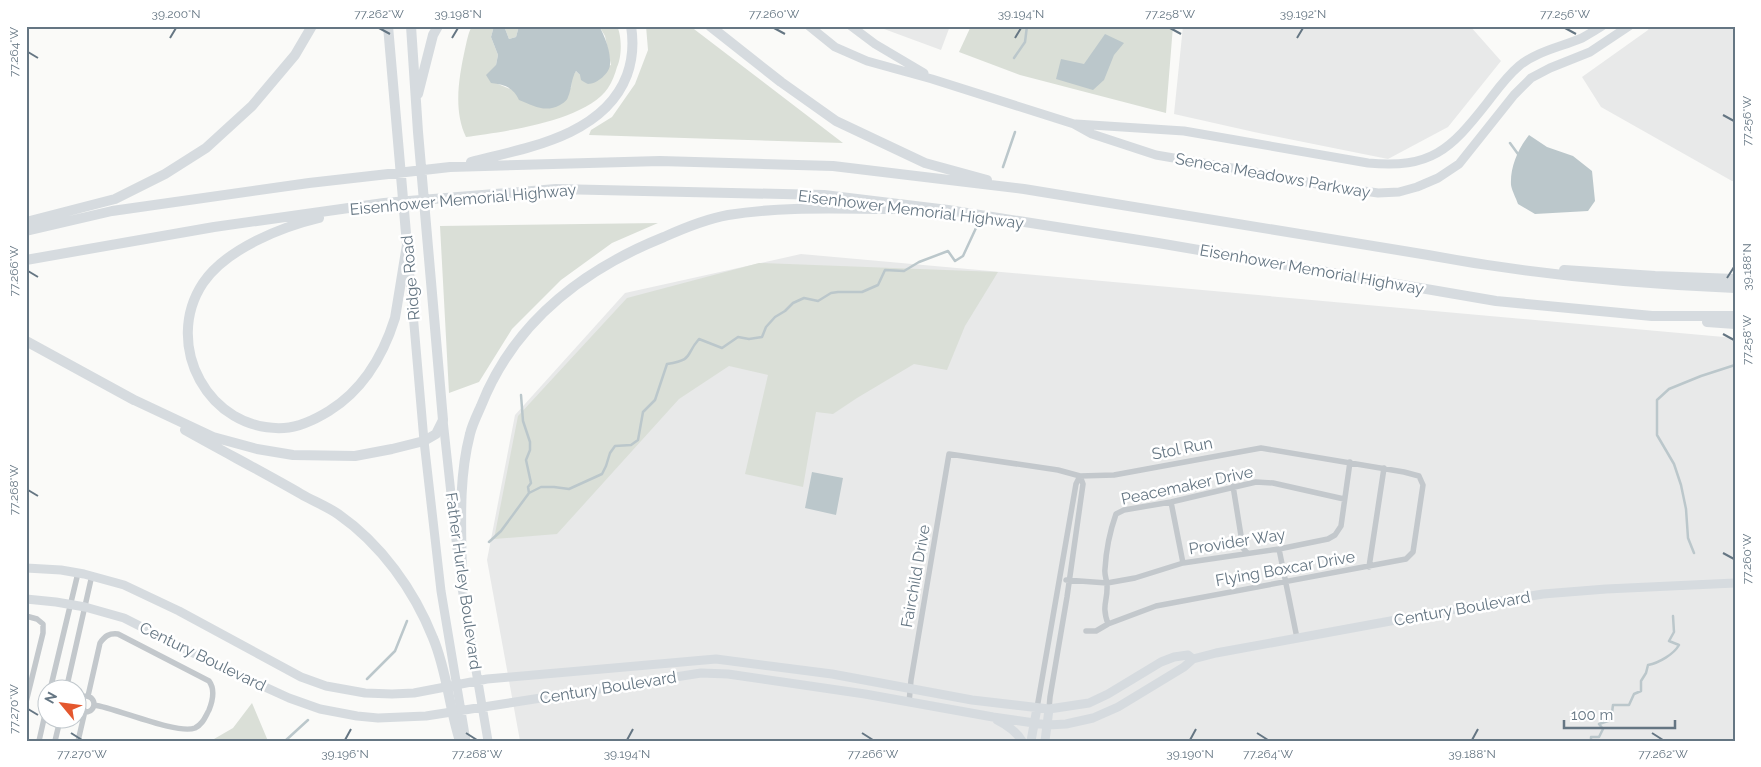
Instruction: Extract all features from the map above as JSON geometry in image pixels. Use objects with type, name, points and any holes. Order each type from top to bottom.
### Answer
[{"type":"highway","points":[[26,222],[115,199],[165,174],[206,148],[252,106],[296,55],[312,26]]},
{"type":"highway","name":"Ridge Road","points":[[388,26],[396,137],[407,245]]},
{"type":"highway","name":"Ridge Road","points":[[411,26],[418,132],[443,420]]},
{"type":"highway","points":[[416,105],[433,35],[438,26]]},
{"type":"highway","points":[[450,167],[525,149],[563,136],[589,121],[613,101],[623,83],[631,64],[633,50],[631,26]]},
{"type":"highway","points":[[710,26],[781,82],[836,122],[925,163],[1024,190]]},
{"type":"highway","name":"Eisenhower Memorial Highway","points":[[26,231],[122,209],[309,183],[450,167],[660,161],[824,166],[1024,190],[1428,254],[1493,267],[1597,280],[1735,288]]},
{"type":"highway","name":"Eisenhower Memorial Highway","points":[[26,260],[214,227],[384,203],[556,189],[824,195],[948,210],[1207,251],[1496,301],[1652,316],[1735,316]]},
{"type":"highway","points":[[384,203],[310,220],[269,235],[233,254],[216,269],[203,284],[193,305],[188,326],[188,348],[192,364],[211,397],[240,420],[263,427],[284,428],[305,423],[320,417],[337,406],[356,390],[377,362],[392,327],[407,245]]},
{"type":"highway","points":[[462,588],[462,486],[470,433],[490,382],[506,356],[526,331],[550,306],[576,284],[609,262],[656,240],[690,226],[726,216],[788,209],[948,210]]},
{"type":"highway","points":[[1493,267],[1735,279]]},
{"type":"highway","points":[[1652,316],[1735,324]]},
{"type":"highway","points":[[26,341],[337,514],[375,546],[410,592],[426,620],[448,667],[460,729],[460,741]]},
{"type":"highway","points":[[130,398],[213,437],[257,449],[293,455],[355,456],[424,441],[436,434],[443,420]]},
{"type":"street","name":"Seneca Meadows Parkway","points":[[809,26],[835,47],[867,61],[932,79],[1074,124],[1092,134],[1156,155],[1322,185],[1378,193],[1399,192],[1418,187],[1438,178],[1459,164],[1514,95],[1531,78],[1590,52],[1629,26]]},
{"type":"street","name":"Seneca Meadows Parkway","points":[[851,26],[875,44],[932,79]]},
{"type":"street","name":"Seneca Meadows Parkway","points":[[1074,124],[1184,131],[1368,163],[1392,165],[1413,162],[1433,156],[1453,143],[1473,121],[1507,77],[1521,64],[1543,52],[1583,37],[1602,26]]},
{"type":"street","name":"Ridge Road","points":[[407,245],[424,441]]},
{"type":"street","name":"Father Hurley Boulevard","points":[[443,420],[462,588],[488,741]]},
{"type":"street","name":"Father Hurley Boulevard","points":[[424,441],[448,667]]},
{"type":"street","name":"Stol Run","points":[[950,454],[1058,470],[1080,476],[1114,475],[1261,448],[1384,468],[1419,476]]},
{"type":"street","name":"Fairchild Drive","points":[[909,703],[950,454]]},
{"type":"street","name":"Provider Way","points":[[1060,580],[1107,583],[1135,578],[1183,563],[1248,552],[1279,549],[1328,539],[1335,534],[1340,526],[1350,462]]},
{"type":"street","points":[[1369,567],[1384,468]]},
{"type":"street","points":[[1045,741],[1083,484],[1080,476]]},
{"type":"street","points":[[1031,741],[1076,484],[1080,476]]},
{"type":"street","name":"Flying Boxcar Drive","points":[[1086,631],[1096,631],[1108,624],[1156,606],[1406,559],[1413,552],[1423,484],[1419,476]]},
{"type":"street","name":"Peacemaker Drive","points":[[1108,624],[1104,607],[1107,583],[1105,569],[1116,514],[1124,510],[1171,502],[1256,482],[1274,483],[1344,499]]},
{"type":"street","points":[[1233,486],[1243,548],[1248,552]]},
{"type":"street","points":[[1171,502],[1183,563]]},
{"type":"street","points":[[1279,549],[1297,638]]},
{"type":"street","name":"Century Boulevard","points":[[26,568],[60,570],[108,579],[138,590],[211,627],[295,674],[326,686],[352,692],[377,694],[414,693],[487,679],[716,659],[832,674],[972,700],[1049,709],[1089,703],[1108,694],[1161,662],[1174,657],[1188,655],[1193,659]]},
{"type":"street","points":[[52,680],[78,573]]},
{"type":"street","points":[[68,680],[92,575]]},
{"type":"street","name":"Century Boulevard","points":[[26,599],[85,607],[124,618],[217,665],[289,698],[320,709],[357,716],[378,718],[426,716],[701,673],[728,674],[865,694],[909,703],[1048,725],[1066,724],[1093,718],[1118,707],[1184,667],[1193,659],[1297,638],[1543,594],[1735,583]]},
{"type":"street","points":[[26,616],[37,619],[42,624],[43,633],[27,700]]},
{"type":"street","points":[[111,634],[118,634],[209,681],[213,686],[212,702],[209,709],[201,724],[193,728],[185,729],[148,722],[94,705],[93,700],[88,696],[100,644],[104,636],[111,634]]},
{"type":"street","points":[[88,710],[92,709],[94,705]]},
{"type":"street","points":[[992,717],[1009,726],[1022,741]]},
{"type":"street","points":[[460,729],[466,741]]},
{"type":"shaded area","points":[[472,26],[494,26],[491,37],[498,55],[496,65],[498,84],[515,91],[571,88],[572,77],[576,71],[580,75],[611,65],[605,36],[599,26],[617,26],[621,41],[619,63],[608,88],[597,99],[582,109],[543,123],[466,137],[458,105],[458,93],[463,60]]},
{"type":"shaded area","points":[[494,26],[504,26],[509,39],[516,37],[519,26],[599,26],[609,50],[608,71],[592,84],[588,84],[581,80],[580,75],[576,71],[565,102],[555,107],[544,109],[519,100],[508,87],[491,83],[486,75],[496,65],[498,55],[491,37]]},
{"type":"shaded area","points":[[504,26],[519,26],[516,37],[509,39]]},
{"type":"shaded area","points":[[646,26],[690,26],[843,143],[589,135],[591,130],[612,117],[635,84],[648,50]]},
{"type":"shaded area","points":[[876,26],[950,26],[941,50]]},
{"type":"shaded area","points":[[971,26],[1173,26],[1166,113],[1020,75],[959,52]]},
{"type":"shaded area","points":[[1183,26],[1470,26],[1501,61],[1448,127],[1388,159],[1174,114]]},
{"type":"shaded area","points":[[1650,26],[1735,26],[1735,181],[1601,107],[1582,77],[1648,30]]},
{"type":"shaded area","points":[[1105,34],[1124,43],[1114,55],[1104,80],[1093,90],[1056,79],[1061,59],[1084,64]]},
{"type":"shaded area","points":[[1529,135],[1547,147],[1573,156],[1592,171],[1595,201],[1588,211],[1535,214],[1518,204],[1511,185],[1513,165],[1521,146]]},
{"type":"shaded area","points":[[658,223],[612,243],[561,280],[512,329],[479,382],[449,393],[440,226]]},
{"type":"shaded area","points":[[801,254],[1735,338],[1735,741],[520,741],[487,560],[515,415],[625,293]]},
{"type":"shaded area","points":[[759,263],[998,272],[965,326],[947,370],[914,364],[833,414],[816,412],[803,487],[745,474],[768,375],[729,366],[679,399],[557,534],[494,539],[518,416],[627,298]]},
{"type":"shaded area","points":[[812,472],[843,478],[836,515],[805,508]]},
{"type":"shaded area","points":[[252,703],[268,741],[214,741],[214,739],[233,728]]},
{"type":"waterway","points":[[1014,58],[1025,42],[1027,26]]},
{"type":"waterway","points":[[1003,167],[1015,132]]},
{"type":"waterway","points":[[1510,143],[1518,154]]},
{"type":"waterway","points":[[489,542],[501,531],[529,493],[541,487],[569,489],[602,474],[610,453],[615,446],[631,445],[638,440],[643,412],[655,400],[667,364],[682,360],[688,356],[699,339],[722,348],[738,337],[749,339],[762,337],[766,327],[775,317],[793,303],[804,298],[818,301],[831,293],[862,292],[878,285],[885,270],[904,271],[919,262],[948,251],[955,261],[963,256],[976,228]]},
{"type":"waterway","points":[[1694,553],[1688,538],[1686,509],[1681,485],[1674,464],[1657,435],[1657,400],[1669,389],[1735,365]]},
{"type":"waterway","points":[[521,395],[523,421],[530,442],[530,450],[526,460],[531,483],[528,487],[529,493]]},
{"type":"waterway","points":[[1591,741],[1591,737],[1599,737],[1603,729],[1599,724],[1611,720],[1613,705],[1629,705],[1634,694],[1641,691],[1641,681],[1648,665],[1666,658],[1679,645],[1669,641],[1674,632],[1673,616]]},
{"type":"waterway","points":[[367,679],[395,651],[407,621]]},
{"type":"waterway","points":[[285,741],[308,720]]}]
